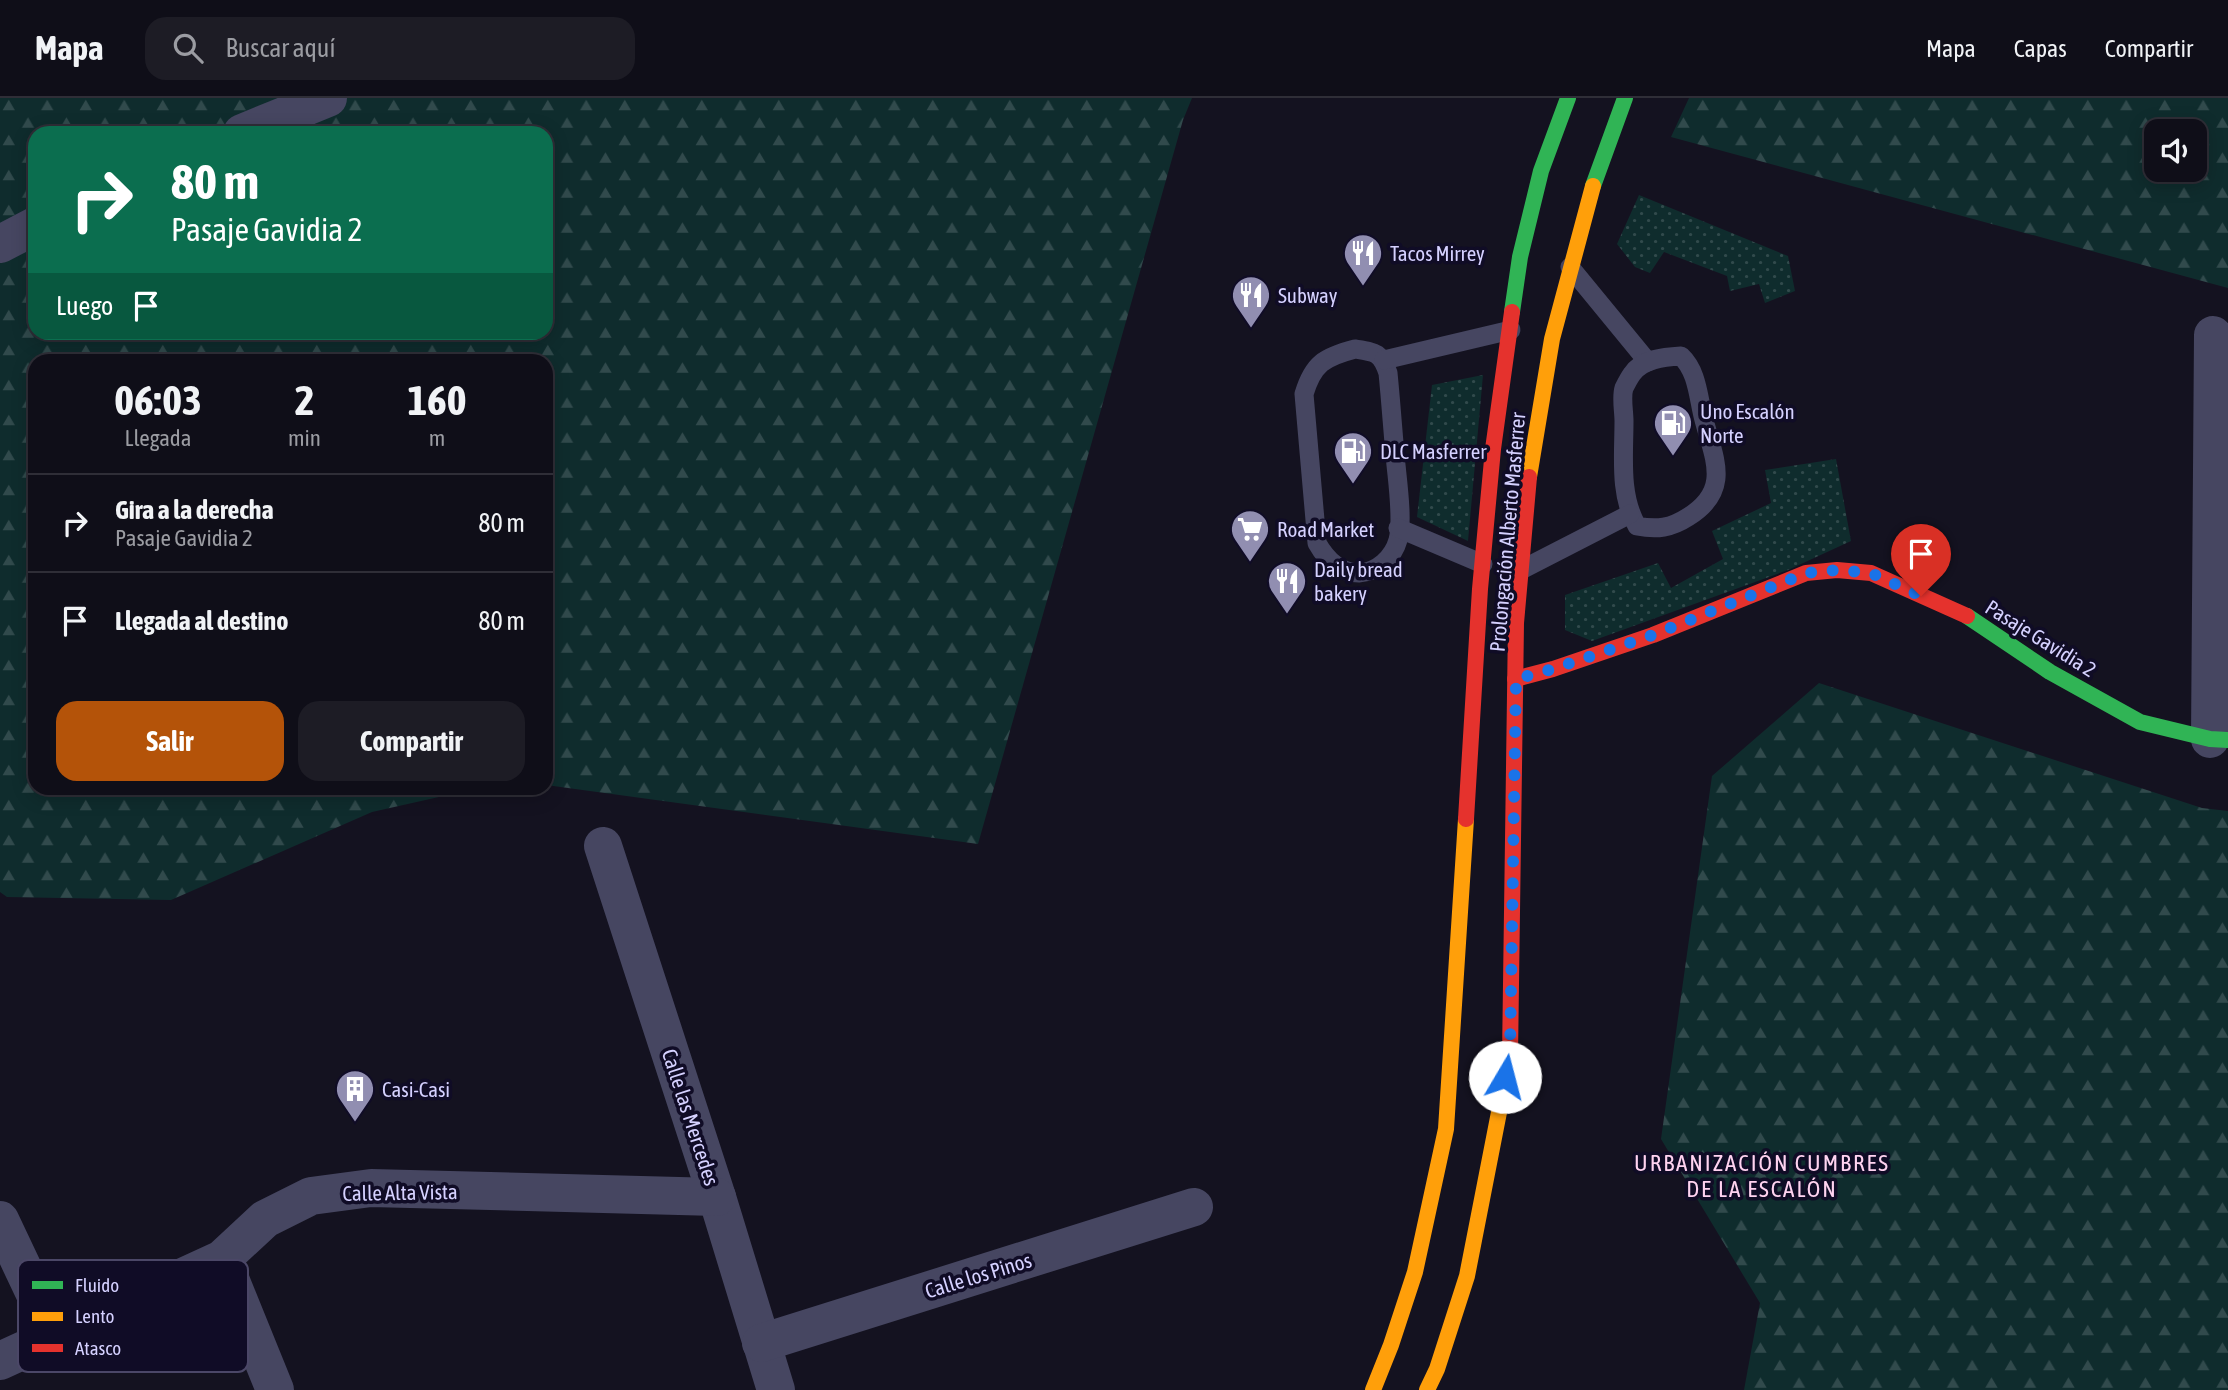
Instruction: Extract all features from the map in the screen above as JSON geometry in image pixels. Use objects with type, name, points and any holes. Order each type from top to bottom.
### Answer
[{"type":"main road","name":"Prolongación Alberto Masferrer","points":[[1373,1390],[1415,1272],[1446,1129],[1493,449],[1520,257],[1538,183],[1568,98]]},
{"type":"main road","name":"Prolongación Alberto Masferrer","points":[[1427,1390],[1437,1369],[1467,1276],[1510,1053],[1516,623],[1530,463],[1552,339],[1570,267],[1601,162],[1625,98]]},
{"type":"main road","name":"Pasaje Gavidia 2","points":[[1516,679],[1653,635],[1806,573],[1837,570],[1871,573],[1971,618],[2050,672],[2140,722],[2219,739]]},
{"type":"street","points":[[260,126],[328,98]]},
{"type":"street","points":[[0,244],[28,230]]},
{"type":"street","points":[[2213,335],[2219,739]]},
{"type":"street","name":"Calle las Mercedes","points":[[603,846],[717,1197],[776,1390]]},
{"type":"street","name":"Calle Alta Vista","points":[[222,1259],[265,1219],[311,1196],[371,1188],[717,1197]]},
{"type":"street","name":"Calle los Pinos","points":[[761,1343],[1194,1207]]},
{"type":"street","points":[[0,1220],[19,1260]]},
{"type":"street","points":[[248,1323],[275,1390]]},
{"type":"street","name":"Calle Alta Vista","points":[[0,1361],[18,1353]]},
{"type":"lane","points":[[1570,267],[1648,362]]},
{"type":"lane","points":[[1384,360],[1511,330]]},
{"type":"lane","points":[[1355,349],[1374,352],[1384,360],[1388,373],[1400,497],[1398,540],[1388,559],[1376,568],[1361,573],[1346,572],[1324,555],[1317,543],[1304,394],[1309,377],[1322,362],[1337,353],[1355,349]]},
{"type":"lane","points":[[1681,356],[1690,365],[1713,454],[1715,488],[1706,505],[1667,528],[1637,526],[1630,514],[1625,493],[1623,456],[1624,389],[1633,371],[1648,362],[1681,356]]},
{"type":"lane","points":[[1521,570],[1630,514]]},
{"type":"lane","points":[[1398,528],[1483,564]]},
{"type":"green space","points":[[0,98],[1192,98],[1183,120],[978,844],[553,786],[553,354],[28,354],[28,795],[448,795],[372,812],[171,900],[7,897],[0,892]]},
{"type":"green space","points":[[1689,98],[2228,98],[2228,288],[1671,137]]},
{"type":"green space","points":[[1639,195],[1788,256],[1795,291],[1765,303],[1759,284],[1730,291],[1727,276],[1664,252],[1650,273],[1635,267],[1617,244]]},
{"type":"green space","points":[[1483,375],[1468,541],[1417,517],[1432,385]]},
{"type":"green space","points":[[1836,459],[1851,541],[1788,570],[1592,641],[1565,630],[1565,595],[1658,563],[1671,588],[1723,559],[1712,531],[1771,503],[1765,470]]},
{"type":"green space","points":[[1819,683],[2202,808],[2228,811],[2228,1390],[1744,1390],[1760,1303],[1661,1139],[1712,776]]},
{"type":"traffic: fast","points":[[1512,312],[1520,257],[1541,171],[1568,98]]},
{"type":"traffic: fast","points":[[1593,186],[1625,98]]},
{"type":"traffic: fast","points":[[1967,616],[2050,672],[2140,722],[2210,739],[2228,740]]},
{"type":"traffic: slow","points":[[1529,477],[1552,339],[1593,186]]},
{"type":"traffic: slow","points":[[1373,1390],[1415,1272],[1446,1129],[1466,819]]},
{"type":"traffic: slow","points":[[1427,1390],[1437,1369],[1467,1276],[1510,1056]]},
{"type":"traffic: jam","points":[[1466,819],[1480,589],[1493,449],[1512,312]]},
{"type":"traffic: jam","points":[[1510,1056],[1516,623],[1529,477]]},
{"type":"traffic: jam","points":[[1515,679],[1653,635],[1806,573],[1837,570],[1871,573],[1967,616]]},
{"type":"place","name":"Tacos Mirrey","points":[[1363,287]]},
{"type":"place","name":"Subway","points":[[1251,329]]},
{"type":"place","name":"Uno Escalón Norte","points":[[1673,457]]},
{"type":"place","name":"DLC Masferrer","points":[[1353,485]]},
{"type":"place","name":"Road Market","points":[[1250,563]]},
{"type":"place","name":"Daily bread bakery","points":[[1287,615]]},
{"type":"place","name":"Casi-Casi","points":[[355,1123]]},
{"type":"district","name":"URBANIZACIÓN CUMBRES DE LA ESCALÓN","points":[[1762,1176]]},
{"type":"route","points":[[1505,1077],[1510,1053],[1516,679],[1653,635],[1806,573],[1837,570],[1871,573],[1921,596]]}]
